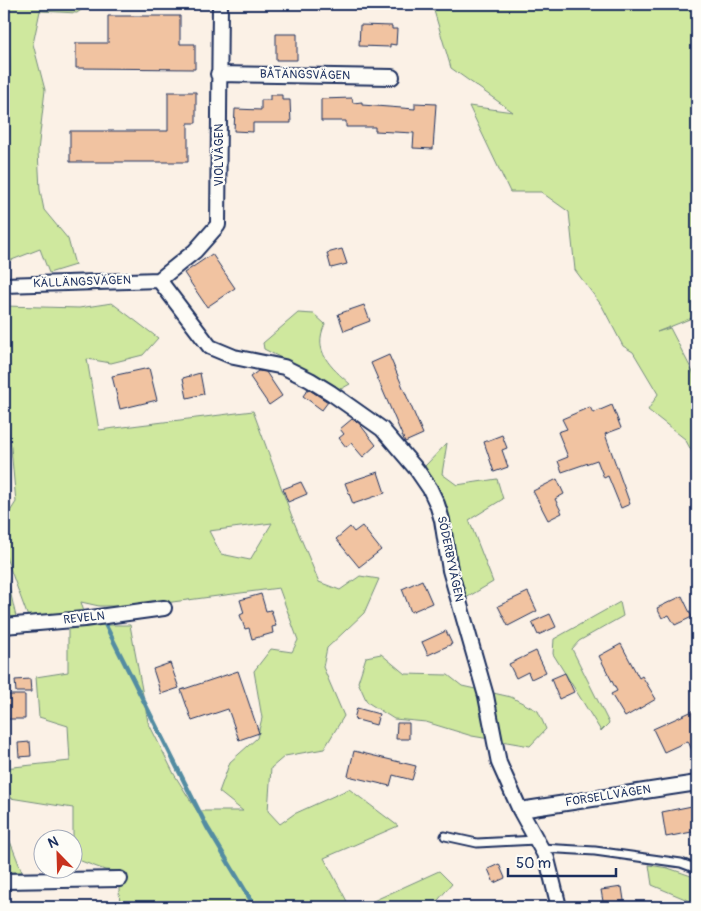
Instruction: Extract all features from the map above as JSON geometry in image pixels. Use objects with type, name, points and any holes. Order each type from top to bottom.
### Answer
[{"type":"street","name":"VIOLVÄGEN","points":[[159,280],[195,251],[218,225],[220,4]]},
{"type":"street","name":"BÅTÄNGSVÄGEN","points":[[218,74],[392,77]]},
{"type":"street","name":"KÄLLÄNGSVÄGEN","points":[[4,285],[159,280]]},
{"type":"street","name":"SÖDERBYVÄGEN","points":[[159,280],[210,347],[234,357],[284,367],[310,380],[382,430],[417,470],[437,504],[442,520],[450,570],[486,696],[499,763],[520,810],[547,859],[559,907]]},
{"type":"street","name":"REVELN","points":[[4,626],[84,619],[164,608]]},
{"type":"street","name":"FORSELLVÄGEN","points":[[520,810],[697,783]]},
{"type":"street","points":[[4,881],[120,879]]},
{"type":"lane","points":[[445,836],[477,843],[538,844],[681,863],[697,869]]},
{"type":"green space","points":[[4,4],[89,4],[77,13],[40,11],[33,44],[45,90],[38,151],[40,190],[44,210],[68,239],[75,265],[49,273],[40,249],[4,263],[4,166],[9,133],[10,68],[9,25],[4,15]]},
{"type":"green space","points":[[432,4],[697,4],[697,316],[657,332],[670,328],[697,380],[697,461],[685,439],[648,410],[658,394],[633,352],[623,346],[602,306],[575,270],[569,212],[541,192],[510,192],[469,106],[513,112],[451,68]]},
{"type":"green space","points":[[112,303],[158,338],[143,355],[111,363],[87,359],[99,430],[253,411],[294,522],[319,582],[340,590],[360,576],[379,579],[364,613],[327,648],[323,667],[344,716],[324,749],[285,756],[271,768],[268,811],[280,824],[294,814],[349,789],[398,826],[324,858],[350,907],[120,907],[118,871],[105,870],[82,861],[82,828],[73,828],[73,808],[4,797],[4,768],[70,761],[68,726],[39,717],[36,677],[68,672],[68,625],[130,625],[148,722],[174,774],[197,811],[243,811],[219,792],[230,762],[257,738],[262,718],[254,671],[271,649],[292,652],[298,640],[279,588],[142,606],[99,606],[81,602],[84,612],[28,617],[4,552],[4,521],[16,502],[4,391],[4,306],[79,308]],"holes":[[[272,523],[250,560],[221,554],[209,531]]]},
{"type":"green space","points":[[298,313],[314,314],[325,324],[321,343],[322,351],[330,365],[350,384],[341,389],[264,349],[263,343]]},
{"type":"green space","points":[[447,443],[442,474],[457,485],[497,479],[503,499],[469,520],[493,582],[466,598],[454,549],[448,508],[425,466]]},
{"type":"green space","points":[[4,564],[16,617],[4,619]]},
{"type":"green space","points":[[620,602],[623,616],[579,641],[572,649],[609,723],[601,731],[553,654],[554,639]]},
{"type":"green space","points":[[381,654],[405,674],[448,675],[462,686],[511,697],[538,711],[546,729],[530,746],[472,736],[426,722],[394,719],[367,702],[358,682],[366,657]]},
{"type":"green space","points":[[4,826],[22,872],[7,872],[4,865]]},
{"type":"green space","points":[[649,865],[668,868],[697,878],[697,904],[652,885]]},
{"type":"green space","points":[[439,871],[452,884],[432,907],[360,907]]},
{"type":"building","points":[[108,16],[180,16],[180,44],[195,44],[195,69],[76,68],[76,43],[108,43]]},
{"type":"building","points":[[360,25],[392,26],[392,29],[397,29],[396,45],[390,44],[390,47],[359,46]]},
{"type":"building","points":[[276,34],[297,34],[297,60],[276,60]]},
{"type":"building","points":[[168,92],[196,92],[196,123],[188,123],[188,162],[70,162],[70,131],[168,131]]},
{"type":"building","points":[[270,95],[282,95],[282,100],[290,100],[291,123],[253,123],[253,132],[234,131],[235,109],[261,110],[261,100],[270,100]]},
{"type":"building","points":[[352,98],[353,103],[362,102],[362,105],[415,109],[415,103],[436,104],[433,149],[413,148],[414,133],[375,131],[375,127],[346,127],[346,121],[321,121],[321,99]]},
{"type":"building","points":[[342,249],[347,264],[331,268],[327,253]]},
{"type":"building","points":[[212,254],[235,288],[207,307],[184,273]]},
{"type":"building","points":[[364,305],[370,321],[344,331],[338,314]]},
{"type":"building","points":[[389,355],[423,434],[405,442],[371,363]]},
{"type":"building","points":[[149,368],[157,400],[120,409],[112,376]]},
{"type":"building","points":[[258,371],[266,372],[282,396],[269,405],[250,377]]},
{"type":"building","points":[[200,373],[204,394],[187,398],[183,378]]},
{"type":"building","points":[[308,389],[328,402],[322,410],[303,396]]},
{"type":"building","points":[[612,405],[621,428],[605,434],[630,504],[621,508],[608,476],[604,478],[597,460],[562,472],[558,461],[568,457],[558,432],[567,429],[562,419],[590,407],[593,413]]},
{"type":"building","points":[[352,419],[358,422],[376,445],[363,457],[351,443],[346,447],[339,438],[344,434],[340,429]]},
{"type":"building","points":[[502,435],[507,448],[502,450],[508,467],[494,472],[484,442]]},
{"type":"building","points":[[378,472],[385,493],[353,504],[345,483]]},
{"type":"building","points":[[557,479],[564,494],[555,499],[562,513],[548,520],[533,491]]},
{"type":"building","points":[[301,482],[307,494],[288,502],[283,489]]},
{"type":"building","points":[[362,526],[381,550],[359,567],[336,539],[350,527],[354,532]]},
{"type":"building","points":[[422,580],[432,603],[411,612],[402,589]]},
{"type":"building","points":[[528,592],[537,611],[508,626],[498,606]]},
{"type":"building","points":[[261,594],[266,611],[271,610],[276,626],[272,627],[273,633],[252,639],[249,628],[245,629],[240,615],[244,613],[240,600]]},
{"type":"building","points":[[682,596],[692,617],[675,625],[669,615],[662,618],[657,608]]},
{"type":"building","points":[[550,614],[556,627],[538,635],[532,622]]},
{"type":"building","points":[[446,631],[452,644],[428,655],[422,642]]},
{"type":"building","points":[[621,644],[639,678],[642,676],[656,699],[625,717],[611,694],[617,691],[599,656]]},
{"type":"building","points":[[536,651],[546,672],[531,679],[528,672],[516,678],[509,664]]},
{"type":"building","points":[[170,663],[179,688],[161,694],[153,669]]},
{"type":"building","points":[[238,671],[259,733],[239,740],[228,709],[192,721],[181,690]]},
{"type":"building","points":[[565,673],[574,692],[559,699],[551,679]]},
{"type":"building","points":[[30,679],[31,692],[16,692],[15,680]]},
{"type":"building","points":[[4,695],[25,695],[25,719],[4,719]]},
{"type":"building","points":[[357,708],[379,714],[376,725],[354,719]]},
{"type":"building","points":[[697,709],[697,762],[688,741],[664,752],[653,729]]},
{"type":"building","points":[[397,723],[409,723],[409,739],[396,739]]},
{"type":"building","points":[[30,742],[31,756],[19,757],[18,743]]},
{"type":"building","points":[[354,751],[416,766],[412,780],[393,775],[390,786],[348,776]]},
{"type":"building","points":[[697,805],[697,831],[666,837],[662,812]]},
{"type":"building","points":[[499,864],[505,878],[494,883],[488,869]]},
{"type":"building","points":[[622,887],[625,907],[604,907],[601,890]]},
{"type":"waterway","points":[[105,624],[207,827],[255,907]]}]
